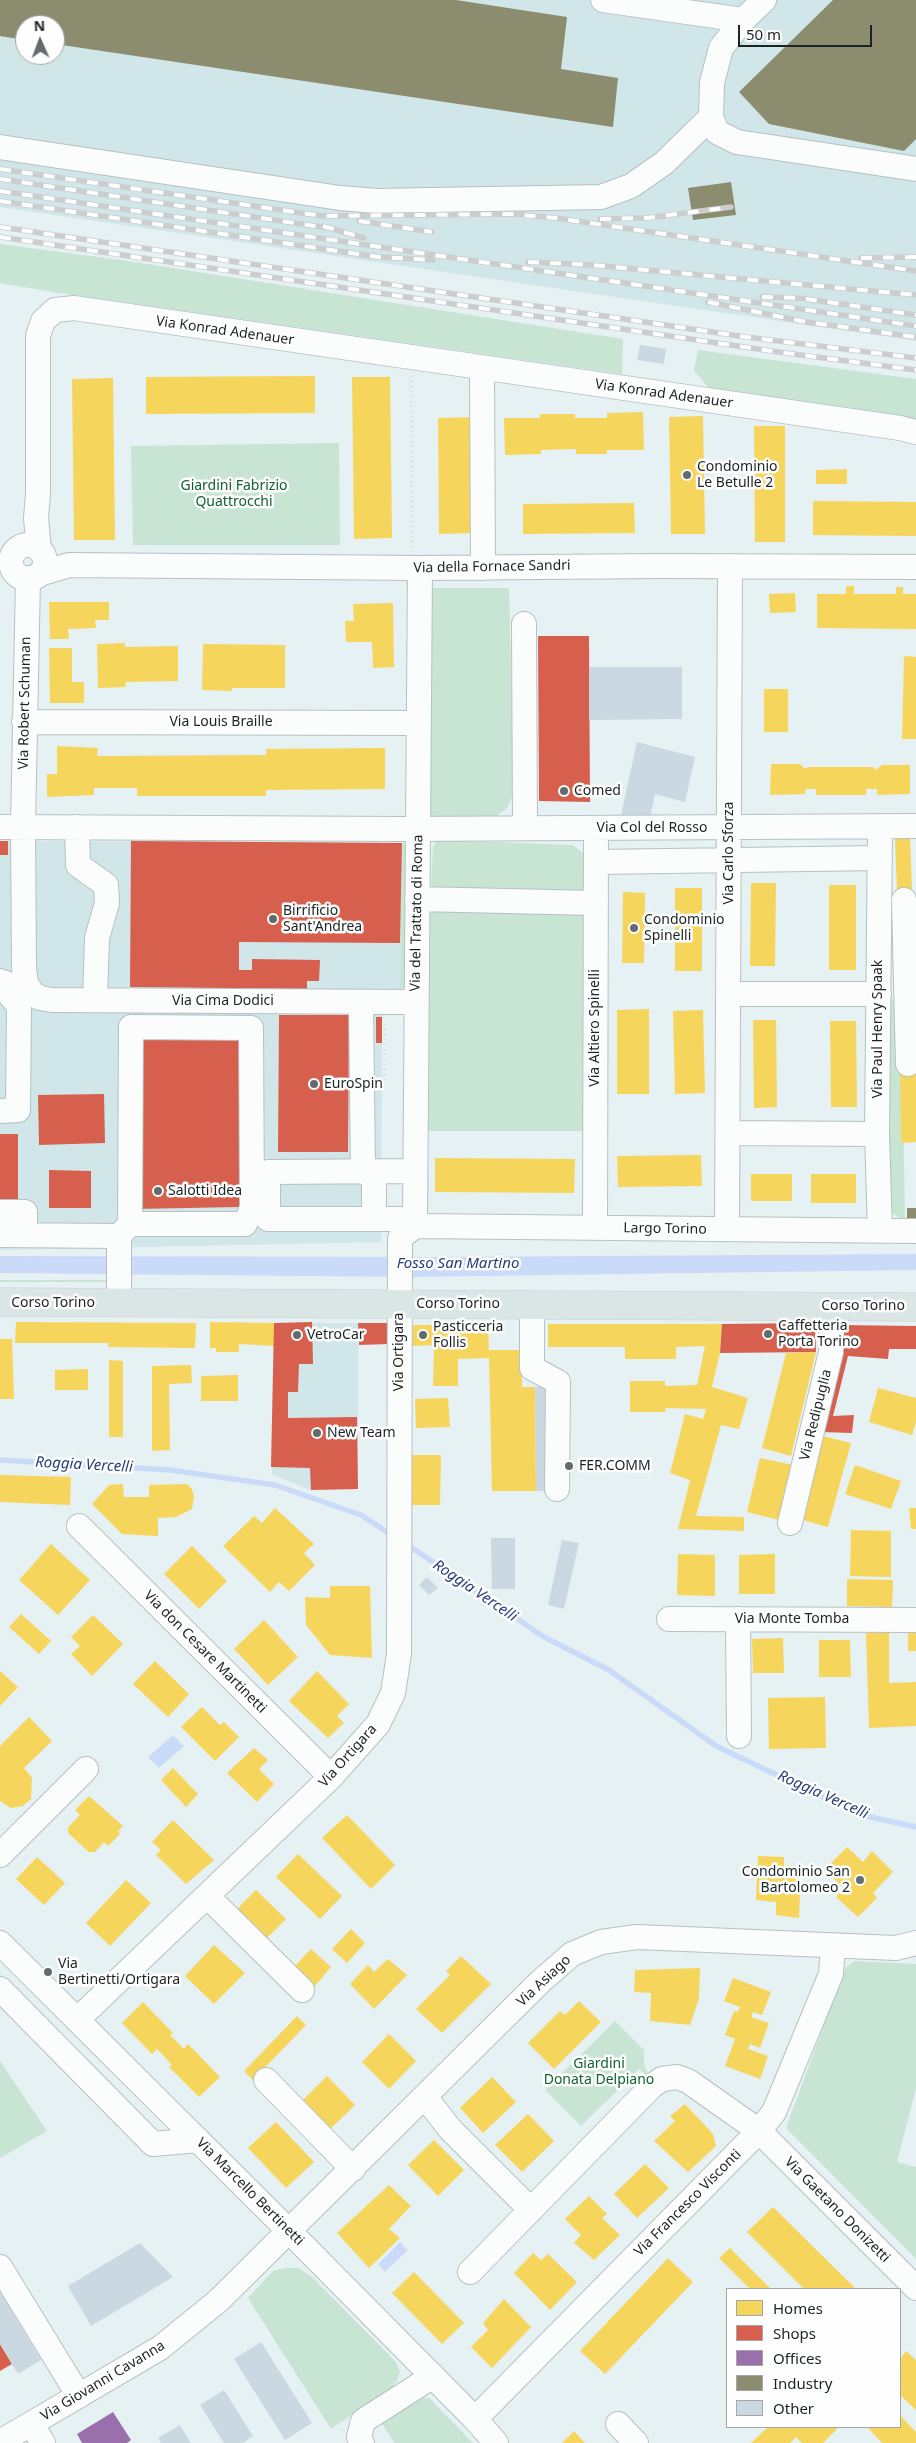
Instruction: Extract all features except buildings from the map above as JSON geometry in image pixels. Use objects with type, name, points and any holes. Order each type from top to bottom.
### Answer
[{"type":"main road","name":"Corso Torino","points":[[0,1302],[119,1292],[399,1294],[532,1305],[916,1306]]},
{"type":"street","points":[[603,0],[743,20]]},
{"type":"street","points":[[764,0],[743,20],[721,48],[712,83],[711,117],[716,132],[737,142],[916,169]]},
{"type":"street","points":[[0,147],[330,196],[377,201],[601,197],[631,186],[664,163],[711,117]]},
{"type":"street","name":"Via Konrad Adenauer","points":[[43,321],[55,310],[74,308],[900,428],[916,432]]},
{"type":"street","name":"Via Robert Schuman","points":[[0,1111],[18,1110],[26,983],[11,827],[24,722],[37,564],[38,336],[43,321]]},
{"type":"street","points":[[482,368],[483,568]]},
{"type":"street","name":"Via Robert Schuman","points":[[36,518],[16,550],[25,546],[37,564]]},
{"type":"street","name":"Via della Fornace Sandri","points":[[37,564],[416,560],[483,568],[916,567]]},
{"type":"street","name":"Via del Trattato di Roma","points":[[415,1222],[418,829],[416,560]]},
{"type":"street","name":"Via Carlo Sforza","points":[[727,1229],[730,566]]},
{"type":"street","points":[[524,624],[525,828]]},
{"type":"street","name":"Via Louis Braille","points":[[24,722],[418,723]]},
{"type":"street","name":"Via Paul Henry Spaak","points":[[880,826],[877,1134],[880,1231]]},
{"type":"street","name":"Via Col del Rosso","points":[[11,827],[418,829],[916,826]]},
{"type":"street","points":[[77,827],[78,865],[106,885],[107,903],[97,938],[95,1000]]},
{"type":"street","name":"Via Altiero Spinelli","points":[[594,1228],[596,828]]},
{"type":"street","points":[[596,862],[880,858]]},
{"type":"street","points":[[417,899],[596,903]]},
{"type":"street","points":[[904,900],[908,1064]]},
{"type":"street","name":"Via Cima Dodici","points":[[0,982],[25,1000],[40,998],[52,1000],[361,1002],[385,996],[416,1002]]},
{"type":"street","points":[[728,994],[879,989],[906,982]]},
{"type":"street","points":[[361,1002],[368,1172],[374,1219]]},
{"type":"street","points":[[0,1235],[123,1237],[245,1224],[252,1208],[251,1028],[131,1027],[123,1237],[119,1292]]},
{"type":"street","points":[[728,1133],[877,1134]]},
{"type":"street","points":[[368,1172],[415,1171]]},
{"type":"street","name":"Largo Torino","points":[[368,1172],[268,1172],[268,1219],[374,1219],[594,1228],[916,1231]]},
{"type":"street","points":[[0,1212],[25,1212],[25,1235]]},
{"type":"street","name":"Via Ortigara","points":[[76,2020],[331,1777],[378,1724],[394,1693],[400,1654],[400,1238],[415,1222]]},
{"type":"street","points":[[532,1305],[532,1368],[558,1382],[557,1489]]},
{"type":"street","name":"Via Redipuglia","points":[[790,1523],[831,1352],[832,1306]]},
{"type":"street","name":"Via don Cesare Martinetti","points":[[79,1526],[331,1777]]},
{"type":"street","name":"Via Monte Tomba","points":[[669,1619],[916,1620]]},
{"type":"street","points":[[738,1619],[739,1736]]},
{"type":"street","points":[[0,1855],[86,1769]]},
{"type":"street","points":[[207,1896],[302,1990]]},
{"type":"street","name":"Via Asiago","points":[[289,2231],[541,1981],[572,1954],[601,1942],[637,1937],[896,1948],[916,1943]]},
{"type":"street","name":"Via Marcello Bertinetti","points":[[0,1943],[475,2418],[496,2443]]},
{"type":"street","name":"Via Francesco Visconti","points":[[475,2418],[759,2131],[774,2112],[831,1974],[833,1946]]},
{"type":"street","points":[[0,1989],[153,2144],[198,2140]]},
{"type":"street","name":"Via Gaetano Donizetti","points":[[470,2272],[652,2086],[662,2079],[677,2077],[688,2081],[759,2131],[916,2288]]},
{"type":"street","points":[[266,2080],[353,2169]]},
{"type":"street","points":[[425,2097],[450,2129],[531,2210]]},
{"type":"street","name":"Via Giovanni Cavanna","points":[[0,2442],[37,2433],[79,2396],[160,2348],[218,2301],[289,2231]]},
{"type":"street","points":[[0,2267],[79,2396]]},
{"type":"street","points":[[362,2443],[359,2438],[364,2421],[433,2376]]},
{"type":"street","points":[[618,2424],[636,2443]]},
{"type":"path","points":[[411,358],[416,560]]},
{"type":"path","points":[[195,467],[217,482],[227,494],[234,511],[241,518],[254,524],[305,531],[325,545],[320,521],[303,497],[286,478],[246,458],[230,455],[195,467],[160,496],[148,516],[142,545],[163,531],[210,523],[234,511]]},
{"type":"path","points":[[234,511],[237,497],[246,487],[270,469]]},
{"type":"shaded area","points":[[0,0],[916,0],[916,341],[0,207]]},
{"type":"shaded area","points":[[0,841],[402,843],[400,989],[382,1017],[381,1242],[0,1250]]},
{"type":"shaded area","points":[[274,1323],[358,1323],[358,1489],[311,1490],[272,1475]]},
{"type":"green space","points":[[0,244],[128,261],[623,339],[622,374],[0,283]]},
{"type":"green space","points":[[698,350],[916,379],[916,419],[709,388],[694,371]]},
{"type":"green space","name":"Giardini Fabrizio Quattrocchi","points":[[339,443],[340,545],[133,545],[131,446]]},
{"type":"green space","points":[[430,588],[509,588],[514,792],[507,808],[495,817],[426,818]]},
{"type":"green space","points":[[438,840],[572,845],[586,855],[586,880],[582,892],[431,888],[433,847]]},
{"type":"green space","points":[[402,843],[406,843],[406,987],[400,989]]},
{"type":"green space","points":[[433,909],[580,914],[589,920],[586,1131],[425,1131],[425,921]]},
{"type":"green space","points":[[888,999],[901,999],[905,1218],[899,1218],[889,1211]]},
{"type":"green space","points":[[0,1280],[109,1280],[109,1282],[0,1282]]},
{"type":"green space","points":[[854,1961],[916,1964],[916,2088],[897,2162],[916,2167],[916,2259],[786,2128],[845,1968]]},
{"type":"green space","name":"Giardini Donata Delpiano","points":[[615,2021],[644,2050],[644,2064],[648,2074],[647,2076],[639,2069],[581,2126],[545,2090]]},
{"type":"green space","points":[[0,2061],[47,2131],[0,2158]]},
{"type":"green space","points":[[285,2268],[298,2268],[311,2276],[396,2362],[400,2372],[397,2381],[391,2388],[331,2429],[248,2298],[273,2271]]},
{"type":"green space","points":[[421,2398],[429,2398],[473,2443],[395,2443],[382,2424]]},
{"type":"water","name":"Fosso San Martino","points":[[916,1254],[916,1270],[408,1277],[0,1273],[0,1256],[430,1257]]},
{"type":"water","points":[[173,1735],[184,1746],[159,1768],[148,1757]]},
{"type":"water","points":[[400,2242],[408,2250],[385,2272],[378,2264]]},
{"type":"waterway","name":"Roggia Vercelli","points":[[0,1460],[170,1470],[275,1485],[361,1515],[393,1536]]},
{"type":"waterway","name":"Roggia Vercelli","points":[[405,1543],[544,1637],[609,1670],[716,1746],[861,1815],[916,1827]]},
{"type":"railway","points":[[0,169],[322,216],[512,214],[556,218],[916,271]]},
{"type":"railway","points":[[0,179],[328,228]]},
{"type":"railway","points":[[0,191],[916,326]]},
{"type":"railway","points":[[0,201],[378,257],[433,260]]},
{"type":"railway","points":[[600,219],[647,218],[731,207]]},
{"type":"railway","points":[[359,221],[432,232]]},
{"type":"railway","points":[[323,226],[364,238]]},
{"type":"railway","points":[[0,227],[746,337],[916,358]]},
{"type":"railway","points":[[0,237],[778,352],[916,370]]},
{"type":"railway","points":[[861,258],[916,257]]},
{"type":"railway","points":[[528,262],[591,265],[916,295]]},
{"type":"railway","points":[[762,297],[800,298],[916,315]]},
{"type":"railway","points":[[708,302],[806,322],[916,337]]},
{"type":"place","name":"Condominio Le Betulle 2","points":[[687,475]]},
{"type":"place","name":"Comed","points":[[564,791]]},
{"type":"place","name":"Birrificio Sant'Andrea","points":[[273,919]]},
{"type":"place","name":"Condominio Spinelli","points":[[634,928]]},
{"type":"place","name":"EuroSpin","points":[[314,1084]]},
{"type":"place","name":"Salotti Idea","points":[[158,1191]]},
{"type":"place","name":"Caffetteria Porta Torino","points":[[768,1334]]},
{"type":"place","name":"VetroCar","points":[[297,1335]]},
{"type":"place","name":"Pasticceria Follis","points":[[423,1335]]},
{"type":"place","name":"New Team","points":[[317,1433]]},
{"type":"place","name":"FER.COMM","points":[[569,1466]]},
{"type":"place","name":"Condominio San Bartolomeo 2","points":[[860,1880]]},
{"type":"place","name":"Via Bertinetti/Ortigara","points":[[48,1972]]}]
